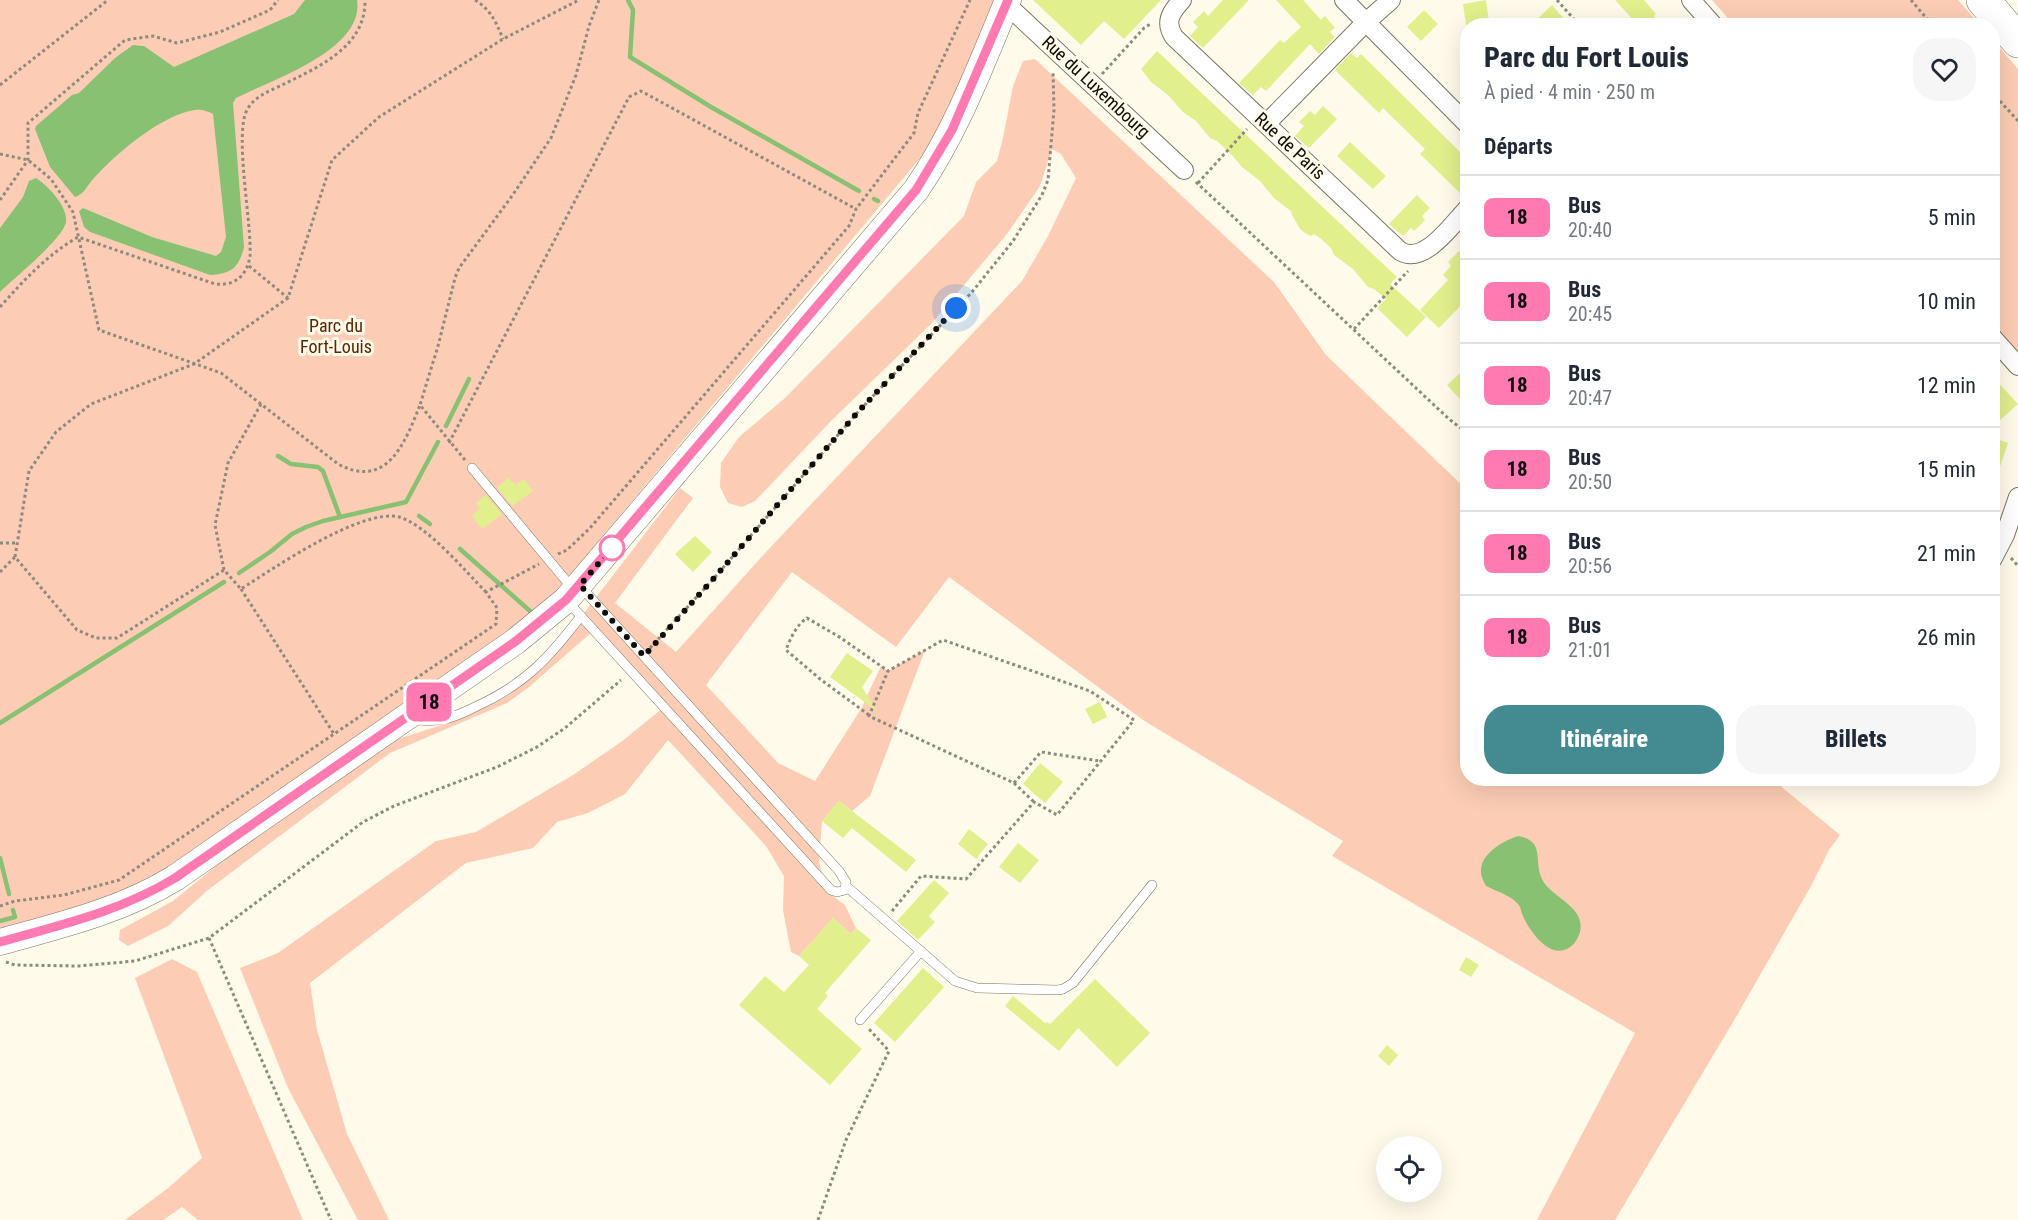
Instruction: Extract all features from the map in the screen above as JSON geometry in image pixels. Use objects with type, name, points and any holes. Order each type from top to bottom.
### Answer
[{"type":"highway","points":[[1983,0],[1998,18]]},
{"type":"highway","points":[[2000,20],[2018,41]]},
{"type":"street","points":[[1169,23],[1173,11],[1182,0]]},
{"type":"street","points":[[1344,0],[1460,117]]},
{"type":"street","points":[[1263,120],[1391,0]]},
{"type":"street","points":[[1691,0],[1707,18]]},
{"type":"street","points":[[2,950],[149,894],[192,867],[575,598],[916,190],[952,130],[1007,2]]},
{"type":"street","name":"Rue du Luxembourg","points":[[1007,2],[1184,170]]},
{"type":"street","name":"Rue de Paris","points":[[1169,23],[1178,41],[1395,246],[1405,254],[1415,255]]},
{"type":"street","points":[[1415,255],[1429,248],[1460,215]]},
{"type":"street","points":[[2000,346],[2018,366]]},
{"type":"street","points":[[2000,545],[2018,497]]},
{"type":"lane","points":[[472,468],[548,559],[629,671],[831,890],[841,892],[846,886]]},
{"type":"lane","points":[[575,598],[644,656],[839,871],[846,886],[955,981],[977,988],[1063,989],[1073,983],[1152,885]]},
{"type":"lane","points":[[403,720],[447,719],[508,689],[544,662],[575,598]]},
{"type":"lane","points":[[860,1020],[921,951]]},
{"type":"path","points":[[0,85],[108,0]]},
{"type":"path","points":[[0,200],[28,160],[28,123],[125,40],[153,36],[177,43],[220,32],[270,10],[278,0]]},
{"type":"path","points":[[0,308],[39,265],[58,248],[78,237],[215,284],[223,285],[238,280],[249,266],[251,249],[243,141],[246,112],[259,96],[323,64],[346,46],[362,23],[365,0]]},
{"type":"path","points":[[475,0],[488,8],[503,39]]},
{"type":"path","points":[[0,572],[15,556],[29,471],[56,432],[91,404],[194,364],[288,298],[332,160],[379,117],[503,39],[579,0]]},
{"type":"path","points":[[0,154],[28,160],[51,179],[72,212],[99,330],[221,374],[338,464],[345,468],[366,472],[396,456],[410,430],[438,346],[459,268],[551,138],[576,75],[599,0]]},
{"type":"path","points":[[486,592],[567,550],[590,528],[849,226],[856,208],[914,133],[918,113],[970,0]]},
{"type":"path","points":[[1557,0],[1573,18]]},
{"type":"path","points":[[1911,0],[1926,18]]},
{"type":"path","points":[[1093,84],[1144,28],[1159,20],[1169,23]]},
{"type":"path","points":[[644,656],[857,413],[972,292],[1013,241],[1042,195],[1048,180],[1054,110],[1052,45]]},
{"type":"path","points":[[449,443],[629,97],[641,91],[856,208]]},
{"type":"path","points":[[2000,101],[2018,121]]},
{"type":"path","points":[[1263,120],[1198,183],[1460,428]]},
{"type":"path","points":[[1354,329],[1408,270],[1415,255]]},
{"type":"path","points":[[249,266],[288,298]]},
{"type":"path","points":[[261,404],[228,463],[215,525],[224,570],[241,589],[334,734]]},
{"type":"path","points":[[420,405],[449,443],[472,468]]},
{"type":"path","points":[[0,906],[15,901],[64,895],[119,880],[496,624],[498,608],[486,592],[432,538],[398,517],[381,517],[353,525],[298,553],[241,589]]},
{"type":"path","points":[[0,543],[16,543]]},
{"type":"path","points":[[15,556],[77,630],[96,638],[117,638],[224,570]]},
{"type":"path","points":[[869,716],[888,671],[943,640],[1090,691],[1134,720],[1057,815],[1034,802],[1014,783],[869,716],[786,650],[801,622],[807,618],[841,638],[888,671]]},
{"type":"path","points":[[2,950],[5,961],[15,965],[89,966],[135,961],[209,938],[363,822],[394,806],[497,767],[537,747],[565,728],[629,671]]},
{"type":"path","points":[[1014,783],[1041,752],[1100,761]]},
{"type":"path","points":[[885,920],[921,876],[966,879],[1034,802]]},
{"type":"path","points":[[209,938],[331,1220]]},
{"type":"path","points":[[818,1220],[846,1140],[889,1051],[860,1020]]},
{"type":"green space","name":"Parc du Fort-Louis","points":[[0,0],[996,0],[932,144],[555,593],[515,628],[161,874],[92,904],[0,928]]},
{"type":"green space","points":[[1712,0],[1958,0],[1974,18],[1728,18]]},
{"type":"green space","points":[[2000,48],[2018,69],[2018,354],[2000,333]]},
{"type":"green space","points":[[1035,59],[1274,282],[1326,355],[1460,483],[1460,786],[1780,786],[1840,835],[1829,850],[1736,1017],[1615,1220],[1537,1220],[1635,1033],[1332,856],[1343,841],[1143,720],[949,577],[896,647],[792,572],[706,685],[778,763],[815,781],[861,709],[881,666],[888,671],[925,650],[870,796],[852,811],[839,801],[822,821],[819,862],[826,891],[845,905],[856,928],[851,934],[833,918],[799,956],[791,952],[783,910],[784,876],[766,846],[668,740],[625,794],[588,813],[557,822],[533,848],[466,863],[310,983],[317,1030],[347,1134],[389,1220],[358,1220],[288,1088],[240,968],[278,953],[436,841],[476,832],[573,775],[621,742],[663,708],[593,631],[529,687],[507,703],[390,753],[208,890],[168,926],[128,946],[119,940],[120,930],[173,901],[216,866],[364,756],[401,738],[451,722],[486,707],[510,694],[538,673],[680,488],[693,498],[615,603],[676,652],[766,552],[1022,281],[1048,236],[1076,178],[1061,154],[1052,149],[1040,186],[1007,234],[932,323],[832,420],[755,501],[742,507],[728,503],[720,487],[721,463],[739,437],[784,399],[964,216],[976,182],[997,161],[1013,86],[1023,61]]},
{"type":"green space","points":[[172,959],[197,972],[303,1220],[198,1220],[182,1207],[163,1220],[125,1220],[167,1189],[202,1158],[135,978]]},
{"type":"shaded area","points":[[305,0],[357,0],[356,18],[346,34],[313,61],[236,98],[233,103],[244,247],[237,265],[229,271],[210,275],[90,232],[84,227],[79,211],[83,208],[152,237],[216,256],[221,252],[226,237],[213,114],[204,110],[195,110],[182,113],[154,127],[115,158],[83,192],[75,197],[50,167],[35,129],[36,126],[72,95],[79,93],[115,58],[133,45],[144,46],[174,67],[294,14]]},
{"type":"shaded area","points":[[36,178],[61,203],[66,222],[47,248],[0,292],[0,228],[23,197],[29,181]]},
{"type":"shaded area","points":[[1518,836],[1532,842],[1536,847],[1540,872],[1546,886],[1578,915],[1580,932],[1575,943],[1563,950],[1549,948],[1542,943],[1526,922],[1518,904],[1486,886],[1481,874],[1484,859],[1488,854],[1499,845]]},
{"type":"building","points":[[1033,0],[1161,0],[1124,39],[1104,21],[1081,45]]},
{"type":"building","points":[[1223,0],[1249,0],[1203,48],[1190,36],[1198,27],[1193,22],[1204,11],[1208,16]]},
{"type":"building","points":[[1276,0],[1303,0],[1321,20],[1325,16],[1335,28],[1330,32],[1335,37],[1319,54],[1310,44],[1266,91],[1261,87],[1253,95],[1239,83],[1280,40],[1284,43],[1301,27]]},
{"type":"building","points":[[1486,0],[1488,18],[1465,18],[1463,4]]},
{"type":"building","points":[[1615,0],[1644,0],[1656,14],[1656,18],[1632,18]]},
{"type":"building","points":[[1552,5],[1563,18],[1538,18]]},
{"type":"building","points":[[1424,10],[1438,24],[1421,41],[1407,27]]},
{"type":"building","points":[[1157,51],[1397,277],[1390,284],[1426,317],[1407,337],[1377,308],[1386,299],[1368,287],[1353,269],[1334,255],[1331,248],[1320,238],[1314,234],[1311,236],[1300,229],[1292,212],[1274,198],[1260,181],[1242,167],[1217,141],[1210,138],[1196,121],[1183,112],[1168,95],[1151,82],[1141,69]]},
{"type":"building","points":[[1351,53],[1357,58],[1361,54],[1460,152],[1460,193],[1420,154],[1425,149],[1383,108],[1379,113],[1335,70]]},
{"type":"building","points":[[1323,106],[1337,119],[1309,148],[1295,136],[1304,126],[1299,122],[1310,111],[1315,115]]},
{"type":"building","points":[[1350,142],[1386,176],[1373,189],[1337,156]]},
{"type":"building","points":[[1417,195],[1430,208],[1422,216],[1425,220],[1414,231],[1411,228],[1403,236],[1389,224]]},
{"type":"building","points":[[1460,252],[1460,306],[1439,328],[1420,310],[1448,280],[1443,275],[1451,266],[1448,262]]},
{"type":"building","points":[[1460,373],[1460,399],[1447,385]]},
{"type":"building","points":[[2000,385],[2018,404],[2000,420]]},
{"type":"building","points":[[2000,440],[2008,443],[2000,466]]},
{"type":"building","points":[[509,478],[515,485],[524,479],[533,491],[512,506],[497,487]]},
{"type":"building","points":[[486,495],[502,514],[482,529],[472,515],[480,509],[476,503]]},
{"type":"building","points":[[695,536],[712,552],[693,572],[675,554]]},
{"type":"building","points":[[847,653],[873,671],[862,687],[877,711],[830,677]]},
{"type":"building","points":[[1100,702],[1107,717],[1093,724],[1085,709]]},
{"type":"building","points":[[1040,763],[1063,782],[1045,803],[1023,784]]},
{"type":"building","points":[[839,801],[916,860],[906,872],[852,828],[843,838],[822,821]]},
{"type":"building","points":[[969,829],[988,844],[976,859],[958,844]]},
{"type":"building","points":[[1018,843],[1039,860],[1020,883],[999,867]]},
{"type":"building","points":[[934,880],[949,893],[929,916],[935,922],[918,940],[897,921]]},
{"type":"building","points":[[833,918],[851,934],[856,928],[871,940],[825,993],[828,996],[817,1009],[862,1049],[830,1085],[739,1005],[765,976],[784,992],[809,965],[799,956]]},
{"type":"building","points":[[1466,957],[1479,965],[1471,977],[1459,970]]},
{"type":"building","points":[[923,968],[944,987],[895,1042],[874,1023]]},
{"type":"building","points":[[1095,979],[1150,1033],[1117,1067],[1078,1028],[1059,1051],[1005,1006],[1013,996],[1045,1023],[1050,1024]]},
{"type":"building","points":[[1387,1045],[1398,1055],[1389,1066],[1378,1056]]},
{"type":"waterway","points":[[628,0],[633,10],[630,57],[711,107],[859,191]]},
{"type":"waterway","points":[[874,199],[878,201]]},
{"type":"waterway","points":[[446,426],[469,379]]},
{"type":"waterway","points":[[239,573],[292,534],[306,527],[406,502],[438,442]]},
{"type":"waterway","points":[[278,456],[291,464],[318,467],[323,471],[340,517]]},
{"type":"waterway","points":[[419,516],[430,524]]},
{"type":"waterway","points":[[460,549],[530,611]]},
{"type":"waterway","points":[[0,723],[224,582]]},
{"type":"waterway","points":[[0,858],[9,894]]},
{"type":"waterway","points":[[0,921],[15,917],[13,910]]},
{"type":"bus line","name":"18","points":[[0,942],[77,921],[149,894],[192,867],[547,618],[580,585],[916,190],[952,130],[1008,0]]},
{"type":"route","points":[[612,548],[580,585],[644,656],[857,413],[956,308]]}]
